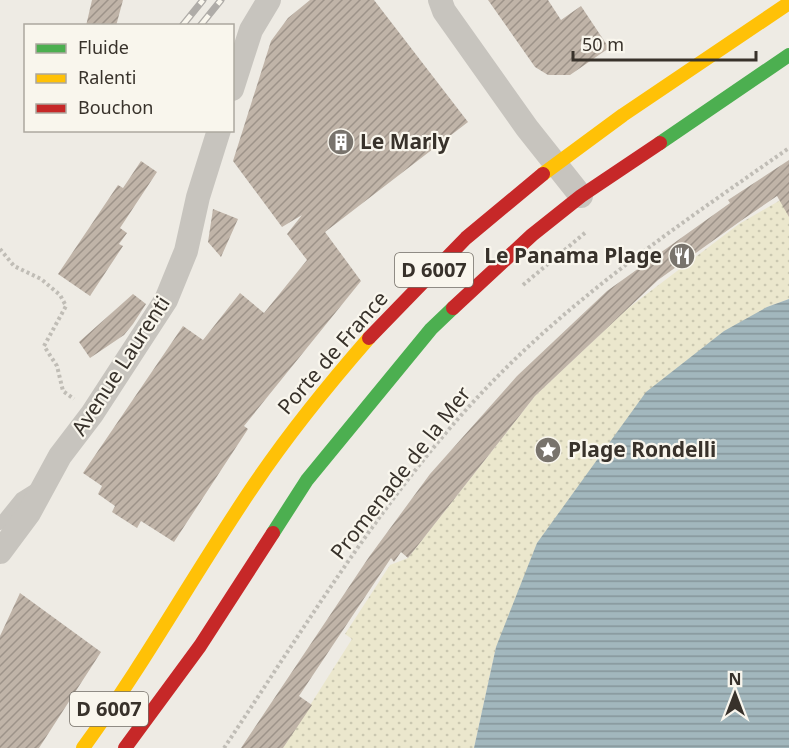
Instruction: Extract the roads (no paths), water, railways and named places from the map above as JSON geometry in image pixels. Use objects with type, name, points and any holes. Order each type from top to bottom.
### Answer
[{"type":"main road","name":"Porte de France","points":[[83,748],[168,623],[270,463],[314,402],[440,263],[555,164],[789,3]]},
{"type":"main road","name":"D 6007","points":[[125,748],[195,654],[307,480],[424,338],[524,242],[581,196],[789,56]]},
{"type":"street","points":[[234,83],[252,30],[269,0]]},
{"type":"street","points":[[440,0],[444,11],[555,164],[581,196]]},
{"type":"street","name":"Avenue Laurenti","points":[[0,552],[29,513],[60,456],[92,414],[166,300],[186,251],[198,197],[218,132]]},
{"type":"lane","points":[[0,524],[21,498],[46,483]]},
{"type":"water","points":[[789,299],[789,748],[474,748],[496,647],[537,543],[646,392],[724,331],[767,307]]},
{"type":"railway","points":[[184,24],[203,0]]},
{"type":"railway","points":[[202,24],[221,0]]},
{"type":"place","name":"Le Marly","points":[[341,142]]},
{"type":"place","name":"Le Panama Plage","points":[[682,256]]},
{"type":"place","name":"Plage Rondelli","points":[[548,450]]}]
